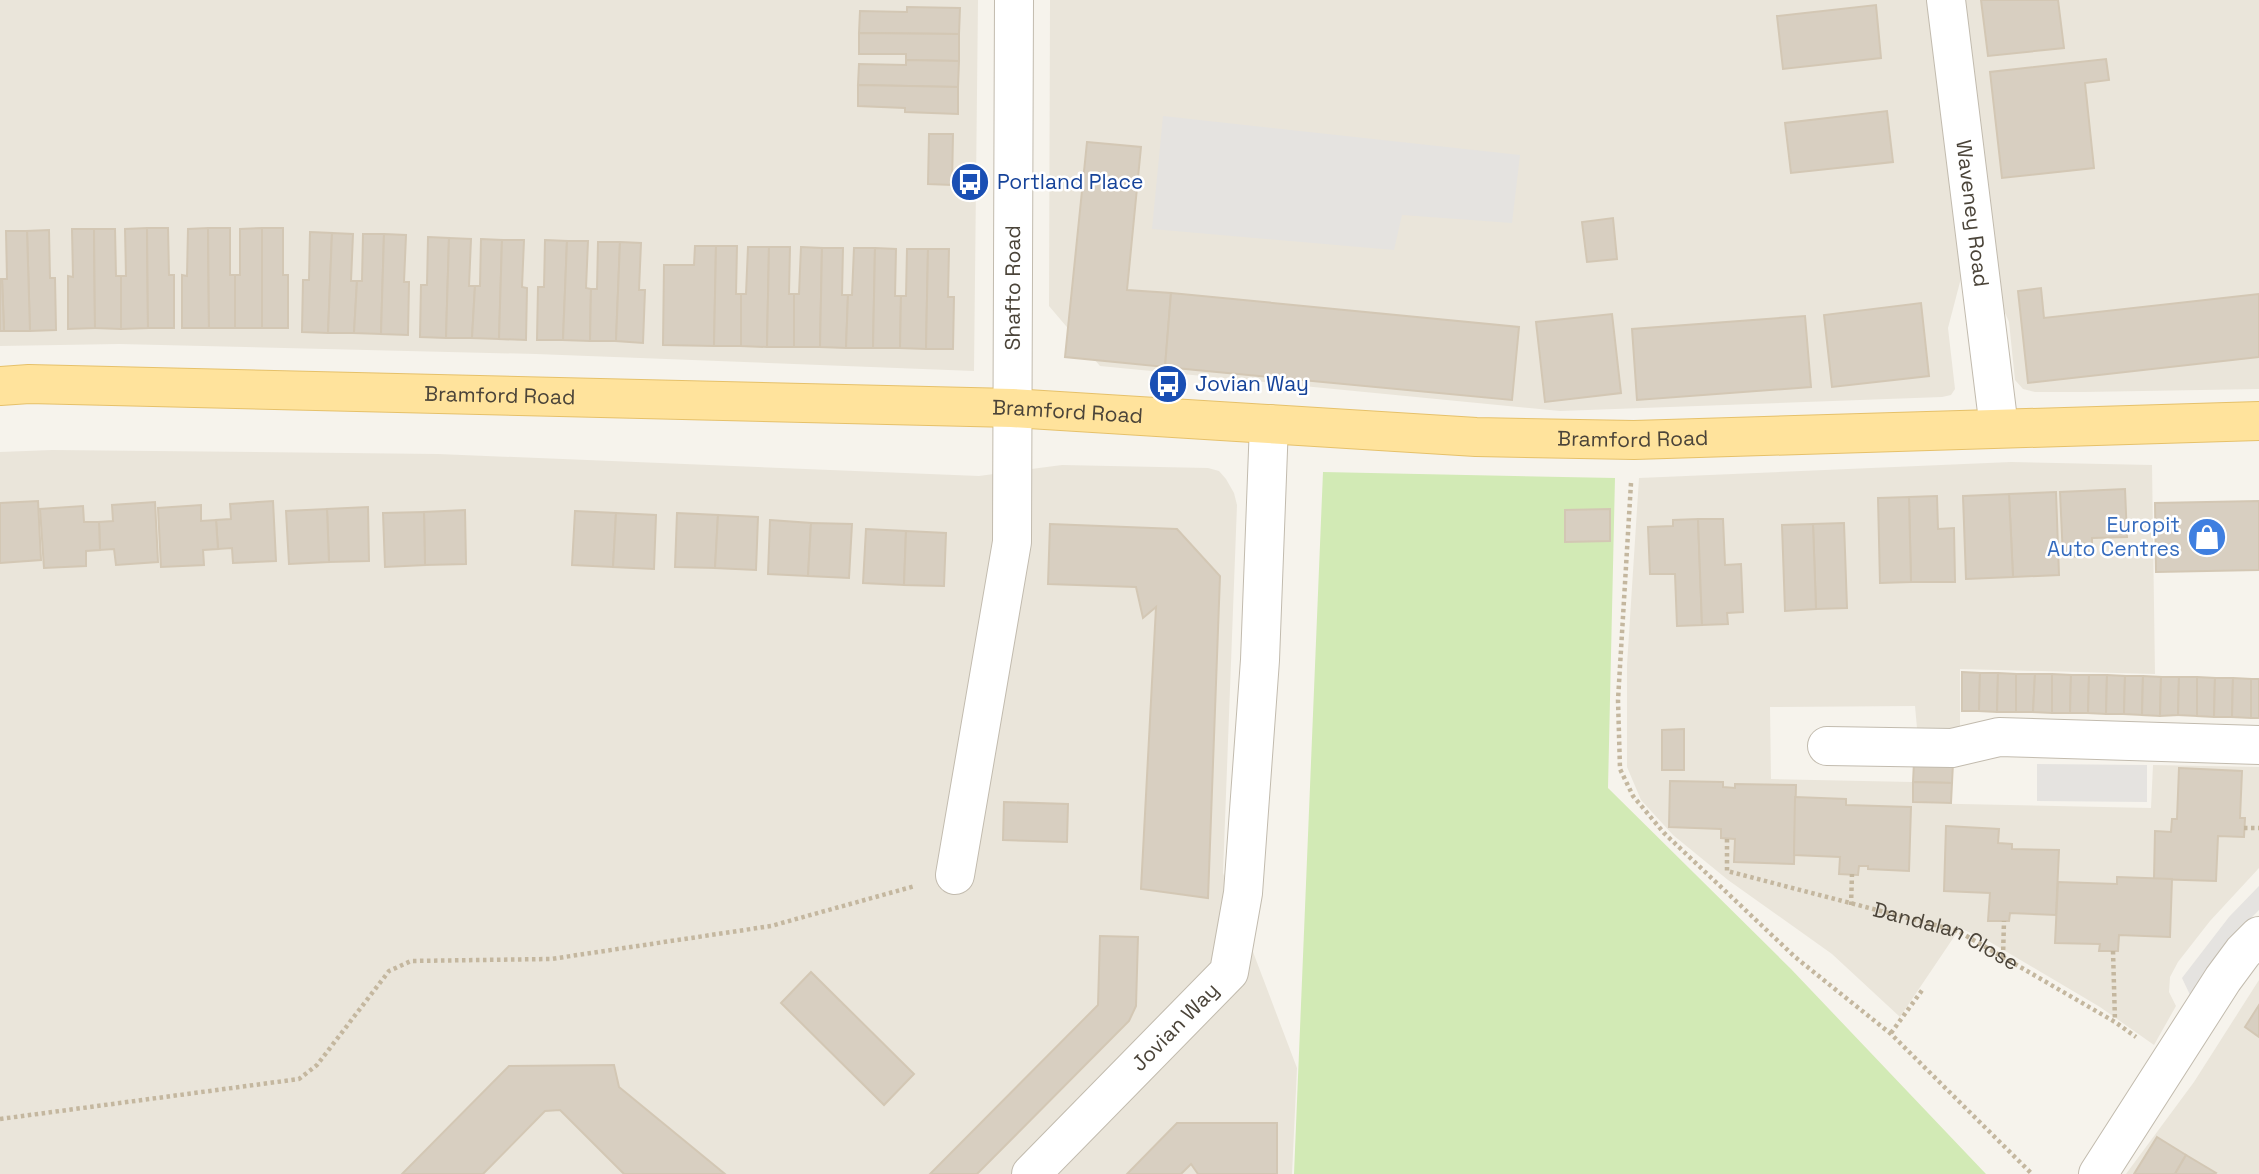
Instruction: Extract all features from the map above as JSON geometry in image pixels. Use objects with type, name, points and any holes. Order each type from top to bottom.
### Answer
[{"type":"main road","name":"Bramford Road","points":[[0,386],[29,384],[1012,408],[1476,437],[1634,440],[2259,421]]},
{"type":"street","name":"Shafto Road","points":[[956,875],[1012,542],[1013,0]]},
{"type":"street","name":"Waveney Road","points":[[1946,0],[1999,428]]},
{"type":"street","name":"Jovian Way","points":[[1031,1174],[1228,972],[1243,893],[1257,701],[1269,424]]},
{"type":"street","points":[[1827,746],[1952,748],[1999,737],[2259,745]]},
{"type":"street","points":[[2098,1174],[2224,979],[2243,952],[2259,936]]},
{"type":"path","points":[[1634,440],[1618,701],[1620,769],[1633,796],[1664,833],[1795,957],[1891,1034],[2032,1174]]},
{"type":"path","points":[[2244,828],[2259,828]]},
{"type":"path","name":"Dandalan Close","points":[[1727,839],[1727,871],[1958,931],[2115,1022],[2170,1062]]},
{"type":"path","points":[[1851,905],[1852,874]]},
{"type":"path","points":[[0,1119],[299,1079],[317,1066],[389,971],[411,961],[551,959],[771,926],[956,875]]},
{"type":"path","points":[[2003,957],[2004,921]]},
{"type":"path","points":[[2113,951],[2115,1022]]},
{"type":"path","points":[[1891,1034],[1923,989]]},
{"type":"shaded area","points":[[0,0],[978,0],[974,371],[536,354],[119,344],[0,346]]},
{"type":"shaded area","points":[[1050,0],[2259,0],[2259,389],[2035,392],[2023,389],[2015,380],[2009,322],[1972,236],[1948,328],[1955,389],[1951,395],[1942,397],[1560,411],[1100,366],[1049,306]]},
{"type":"shaded area","points":[[1163,116],[1520,155],[1512,223],[1402,215],[1394,250],[1152,229]]},
{"type":"shaded area","points":[[52,450],[438,454],[979,476],[1062,465],[1208,468],[1219,471],[1234,493],[1237,505],[1223,873],[1297,1068],[1292,1174],[0,1174],[0,452]]},
{"type":"shaded area","points":[[2011,462],[2152,465],[2155,674],[1960,669],[1960,730],[1917,728],[1915,706],[1770,707],[1771,779],[1912,782],[1912,803],[2151,808],[2153,765],[2259,767],[2259,868],[2210,921],[2178,962],[2170,977],[2169,992],[2176,1006],[2154,1045],[2100,1007],[1990,942],[1960,928],[1900,1017],[1832,954],[1728,880],[1673,835],[1641,800],[1627,767],[1627,665],[1639,478]]},
{"type":"shaded area","points":[[2037,764],[2147,765],[2147,802],[2037,801]]},
{"type":"shaded area","points":[[2259,886],[2259,910],[2244,925],[2191,997],[2182,978],[2229,917]]},
{"type":"shaded area","points":[[2259,980],[2259,1174],[2126,1174],[2194,1082]]},
{"type":"green space","points":[[1323,472],[1615,478],[1608,788],[1791,969],[1986,1174],[1294,1174]]},
{"type":"building","points":[[1981,0],[2058,0],[2064,48],[1988,56]]},
{"type":"building","points":[[1876,5],[1881,58],[1783,69],[1777,16]]},
{"type":"building","points":[[907,7],[960,8],[959,34],[859,33],[860,11],[907,12]]},
{"type":"building","points":[[859,33],[959,34],[959,61],[906,60],[906,54],[859,54]]},
{"type":"building","points":[[2106,59],[2109,80],[2085,83],[2094,168],[2002,178],[1990,72]]},
{"type":"building","points":[[906,60],[959,61],[958,87],[858,85],[859,64],[906,65]]},
{"type":"building","points":[[858,85],[958,87],[958,114],[905,112],[905,108],[858,106]]},
{"type":"building","points":[[1887,111],[1893,162],[1791,173],[1785,123]]},
{"type":"building","points":[[929,134],[953,134],[952,185],[928,184]]},
{"type":"building","points":[[1087,142],[1141,147],[1127,290],[1171,293],[1165,367],[1065,357]]},
{"type":"building","points":[[1613,218],[1617,259],[1587,262],[1582,222]]},
{"type":"building","points":[[147,228],[148,328],[121,329],[121,276],[126,276],[125,229]]},
{"type":"building","points":[[147,228],[168,228],[169,275],[174,275],[174,328],[148,328]]},
{"type":"building","points":[[208,228],[209,328],[182,328],[182,275],[187,276],[188,229]]},
{"type":"building","points":[[208,228],[230,228],[230,275],[235,275],[235,328],[209,328]]},
{"type":"building","points":[[262,228],[283,228],[283,275],[288,275],[288,328],[262,328]]},
{"type":"building","points":[[262,228],[262,328],[235,328],[235,275],[240,275],[240,229]]},
{"type":"building","points":[[72,229],[94,229],[95,328],[68,329],[68,276],[73,277]]},
{"type":"building","points":[[94,229],[115,229],[116,276],[121,276],[121,329],[95,328]]},
{"type":"building","points":[[49,230],[50,278],[55,278],[56,330],[30,331],[27,231]]},
{"type":"building","points":[[6,231],[27,231],[30,331],[4,331],[2,279],[7,279]]},
{"type":"building","points":[[310,232],[332,233],[328,333],[302,332],[303,280],[309,280]]},
{"type":"building","points":[[332,233],[353,234],[351,281],[357,281],[354,333],[328,333]]},
{"type":"building","points":[[363,234],[384,234],[381,334],[354,333],[357,281],[362,281]]},
{"type":"building","points":[[384,234],[406,235],[404,282],[409,282],[408,335],[381,334]]},
{"type":"building","points":[[428,237],[449,238],[446,338],[420,337],[421,285],[427,285]]},
{"type":"building","points":[[449,238],[471,239],[469,286],[475,286],[472,338],[446,338]]},
{"type":"building","points":[[481,239],[502,240],[499,339],[472,338],[475,286],[480,286]]},
{"type":"building","points":[[502,240],[524,240],[522,287],[527,288],[526,340],[499,339]]},
{"type":"building","points":[[545,240],[567,241],[563,340],[537,340],[538,287],[544,287]]},
{"type":"building","points":[[567,241],[588,241],[586,288],[591,289],[590,341],[563,340]]},
{"type":"building","points":[[598,242],[620,242],[616,341],[590,341],[591,289],[597,289]]},
{"type":"building","points":[[620,242],[641,243],[639,290],[645,290],[643,343],[616,341]]},
{"type":"building","points":[[695,246],[716,246],[714,346],[663,345],[664,265],[694,265]]},
{"type":"building","points":[[716,246],[737,246],[736,294],[741,294],[741,346],[714,346]]},
{"type":"building","points":[[748,247],[769,247],[767,347],[741,346],[741,294],[746,294]]},
{"type":"building","points":[[769,247],[790,247],[789,294],[794,294],[794,347],[767,347]]},
{"type":"building","points":[[801,247],[822,248],[820,347],[794,347],[794,294],[799,294]]},
{"type":"building","points":[[822,248],[843,248],[842,295],[848,295],[846,348],[820,347]]},
{"type":"building","points":[[854,248],[875,248],[873,348],[846,348],[848,295],[852,295]]},
{"type":"building","points":[[875,248],[896,249],[895,296],[901,296],[900,348],[873,348]]},
{"type":"building","points":[[907,249],[928,249],[926,349],[900,348],[901,296],[906,296]]},
{"type":"building","points":[[928,249],[949,249],[948,297],[954,297],[953,349],[926,349]]},
{"type":"building","points":[[2,279],[4,331],[0,331]]},
{"type":"building","points":[[2041,288],[2044,318],[2259,294],[2259,357],[2028,383],[2018,291]]},
{"type":"building","points":[[1171,293],[1519,327],[1512,400],[1165,367]]},
{"type":"building","points":[[1921,303],[1929,376],[1832,387],[1824,315]]},
{"type":"building","points":[[1612,314],[1621,393],[1545,402],[1536,322]]},
{"type":"building","points":[[1805,316],[1811,387],[1637,400],[1632,329]]},
{"type":"building","points":[[2125,489],[2127,537],[2092,538],[2092,556],[2063,557],[2060,492]]},
{"type":"building","points":[[2056,492],[2059,575],[2013,577],[2009,494]]},
{"type":"building","points":[[2009,494],[2013,577],[1966,579],[1963,496]]},
{"type":"building","points":[[1937,496],[1938,529],[1954,528],[1955,582],[1911,582],[1909,497]]},
{"type":"building","points":[[1909,497],[1911,582],[1880,583],[1878,498]]},
{"type":"building","points":[[38,501],[41,560],[0,563],[0,503]]},
{"type":"building","points":[[273,501],[276,561],[233,563],[232,548],[218,549],[216,520],[231,519],[230,504]]},
{"type":"building","name":"Europit Auto Centres","points":[[2259,501],[2259,570],[2156,572],[2155,503]]},
{"type":"building","points":[[155,502],[158,562],[116,565],[114,549],[100,550],[99,522],[113,521],[112,505]]},
{"type":"building","points":[[201,505],[201,521],[216,520],[218,549],[203,550],[204,565],[161,567],[158,508]]},
{"type":"building","points":[[83,506],[84,522],[99,522],[100,550],[86,551],[86,566],[44,568],[40,509]]},
{"type":"building","points":[[368,507],[369,561],[329,562],[327,509]]},
{"type":"building","points":[[327,509],[329,562],[289,564],[286,511]]},
{"type":"building","points":[[1610,509],[1610,541],[1565,542],[1565,510]]},
{"type":"building","points":[[465,510],[466,564],[425,565],[424,512]]},
{"type":"building","points":[[575,511],[616,513],[613,567],[572,565]]},
{"type":"building","points":[[424,512],[425,565],[385,567],[383,513]]},
{"type":"building","points":[[616,513],[656,515],[654,569],[613,567]]},
{"type":"building","points":[[677,513],[718,515],[715,568],[675,567]]},
{"type":"building","points":[[718,515],[758,517],[756,570],[715,568]]},
{"type":"building","points":[[1698,519],[1702,625],[1677,626],[1675,574],[1650,574],[1648,527],[1673,526],[1673,520]]},
{"type":"building","points":[[1698,519],[1723,519],[1725,565],[1741,564],[1743,612],[1727,613],[1728,624],[1702,625]]},
{"type":"building","points":[[770,520],[811,523],[808,576],[768,574]]},
{"type":"building","points":[[811,523],[852,524],[849,578],[808,576]]},
{"type":"building","points":[[1844,523],[1847,608],[1816,609],[1813,524]]},
{"type":"building","points":[[1050,524],[1177,529],[1220,576],[1208,898],[1141,889],[1156,607],[1143,618],[1136,587],[1048,584]]},
{"type":"building","points":[[1813,524],[1816,609],[1785,611],[1782,525]]},
{"type":"building","points":[[866,529],[906,531],[904,585],[863,583]]},
{"type":"building","points":[[906,531],[946,533],[944,586],[904,585]]},
{"type":"building","points":[[1962,672],[1980,673],[1979,711],[1962,711]]},
{"type":"building","points":[[1980,673],[1998,673],[1997,712],[1979,711]]},
{"type":"building","points":[[1998,673],[2016,674],[2016,712],[1997,712]]},
{"type":"building","points":[[2016,674],[2035,674],[2033,712],[2016,712]]},
{"type":"building","points":[[2035,674],[2052,674],[2052,713],[2033,712]]},
{"type":"building","points":[[2052,674],[2071,675],[2070,713],[2052,713]]},
{"type":"building","points":[[2071,675],[2089,675],[2088,713],[2070,713]]},
{"type":"building","points":[[2089,675],[2107,675],[2106,714],[2088,713]]},
{"type":"building","points":[[2107,675],[2125,676],[2124,714],[2106,714]]},
{"type":"building","points":[[2125,676],[2143,676],[2142,715],[2124,714]]},
{"type":"building","points":[[2143,676],[2161,677],[2160,716],[2142,715]]},
{"type":"building","points":[[2161,677],[2179,677],[2178,715],[2160,716]]},
{"type":"building","points":[[2179,677],[2197,677],[2197,716],[2178,715]]},
{"type":"building","points":[[2197,677],[2215,678],[2214,717],[2197,716]]},
{"type":"building","points":[[2215,678],[2233,678],[2232,717],[2214,717]]},
{"type":"building","points":[[2233,678],[2251,679],[2251,718],[2232,717]]},
{"type":"building","points":[[2251,679],[2259,679],[2259,718],[2251,718]]},
{"type":"building","points":[[1684,729],[1684,770],[1662,770],[1662,730]]},
{"type":"building","points":[[1914,762],[1953,763],[1952,783],[1913,782]]},
{"type":"building","points":[[2179,768],[2242,771],[2240,818],[2245,818],[2244,837],[2218,836],[2216,881],[2154,879],[2155,831],[2171,832],[2172,819],[2177,819]]},
{"type":"building","points":[[1670,781],[1723,782],[1723,787],[1735,788],[1735,784],[1796,785],[1794,864],[1734,862],[1735,839],[1721,838],[1721,829],[1669,827]]},
{"type":"building","points":[[1913,782],[1952,783],[1951,803],[1913,802]]},
{"type":"building","points":[[1795,797],[1846,799],[1846,805],[1911,807],[1909,871],[1859,866],[1858,875],[1839,874],[1840,857],[1794,855]]},
{"type":"building","points":[[1004,802],[1068,804],[1067,842],[1003,840]]},
{"type":"building","points":[[1946,826],[1999,829],[1998,843],[2012,844],[2012,849],[2059,850],[2056,915],[2010,913],[2009,921],[1988,921],[1990,893],[1944,891]]},
{"type":"building","points":[[2117,877],[2172,879],[2170,937],[2119,935],[2118,951],[2099,951],[2100,944],[2055,943],[2058,882],[2117,884]]},
{"type":"building","points":[[1100,936],[1138,937],[1136,1006],[1129,1021],[977,1174],[930,1174],[1098,1005]]},
{"type":"building","points":[[811,972],[914,1074],[884,1105],[781,1003]]},
{"type":"building","points":[[2259,1005],[2259,1037],[2245,1027]]},
{"type":"building","points":[[614,1065],[619,1087],[725,1174],[624,1174],[560,1110],[545,1111],[483,1174],[402,1174],[509,1066]]},
{"type":"building","points":[[1177,1123],[1277,1123],[1277,1174],[1198,1174],[1191,1164],[1181,1174],[1127,1174]]},
{"type":"building","points":[[2157,1137],[2186,1155],[2175,1174],[2134,1174]]},
{"type":"building","points":[[2186,1155],[2216,1173],[2175,1174]]},
{"type":"place","name":"Portland Place","points":[[970,182]]},
{"type":"place","name":"Jovian Way","points":[[1168,384]]},
{"type":"place","name":"Europit Auto Centres","points":[[2207,537]]}]
